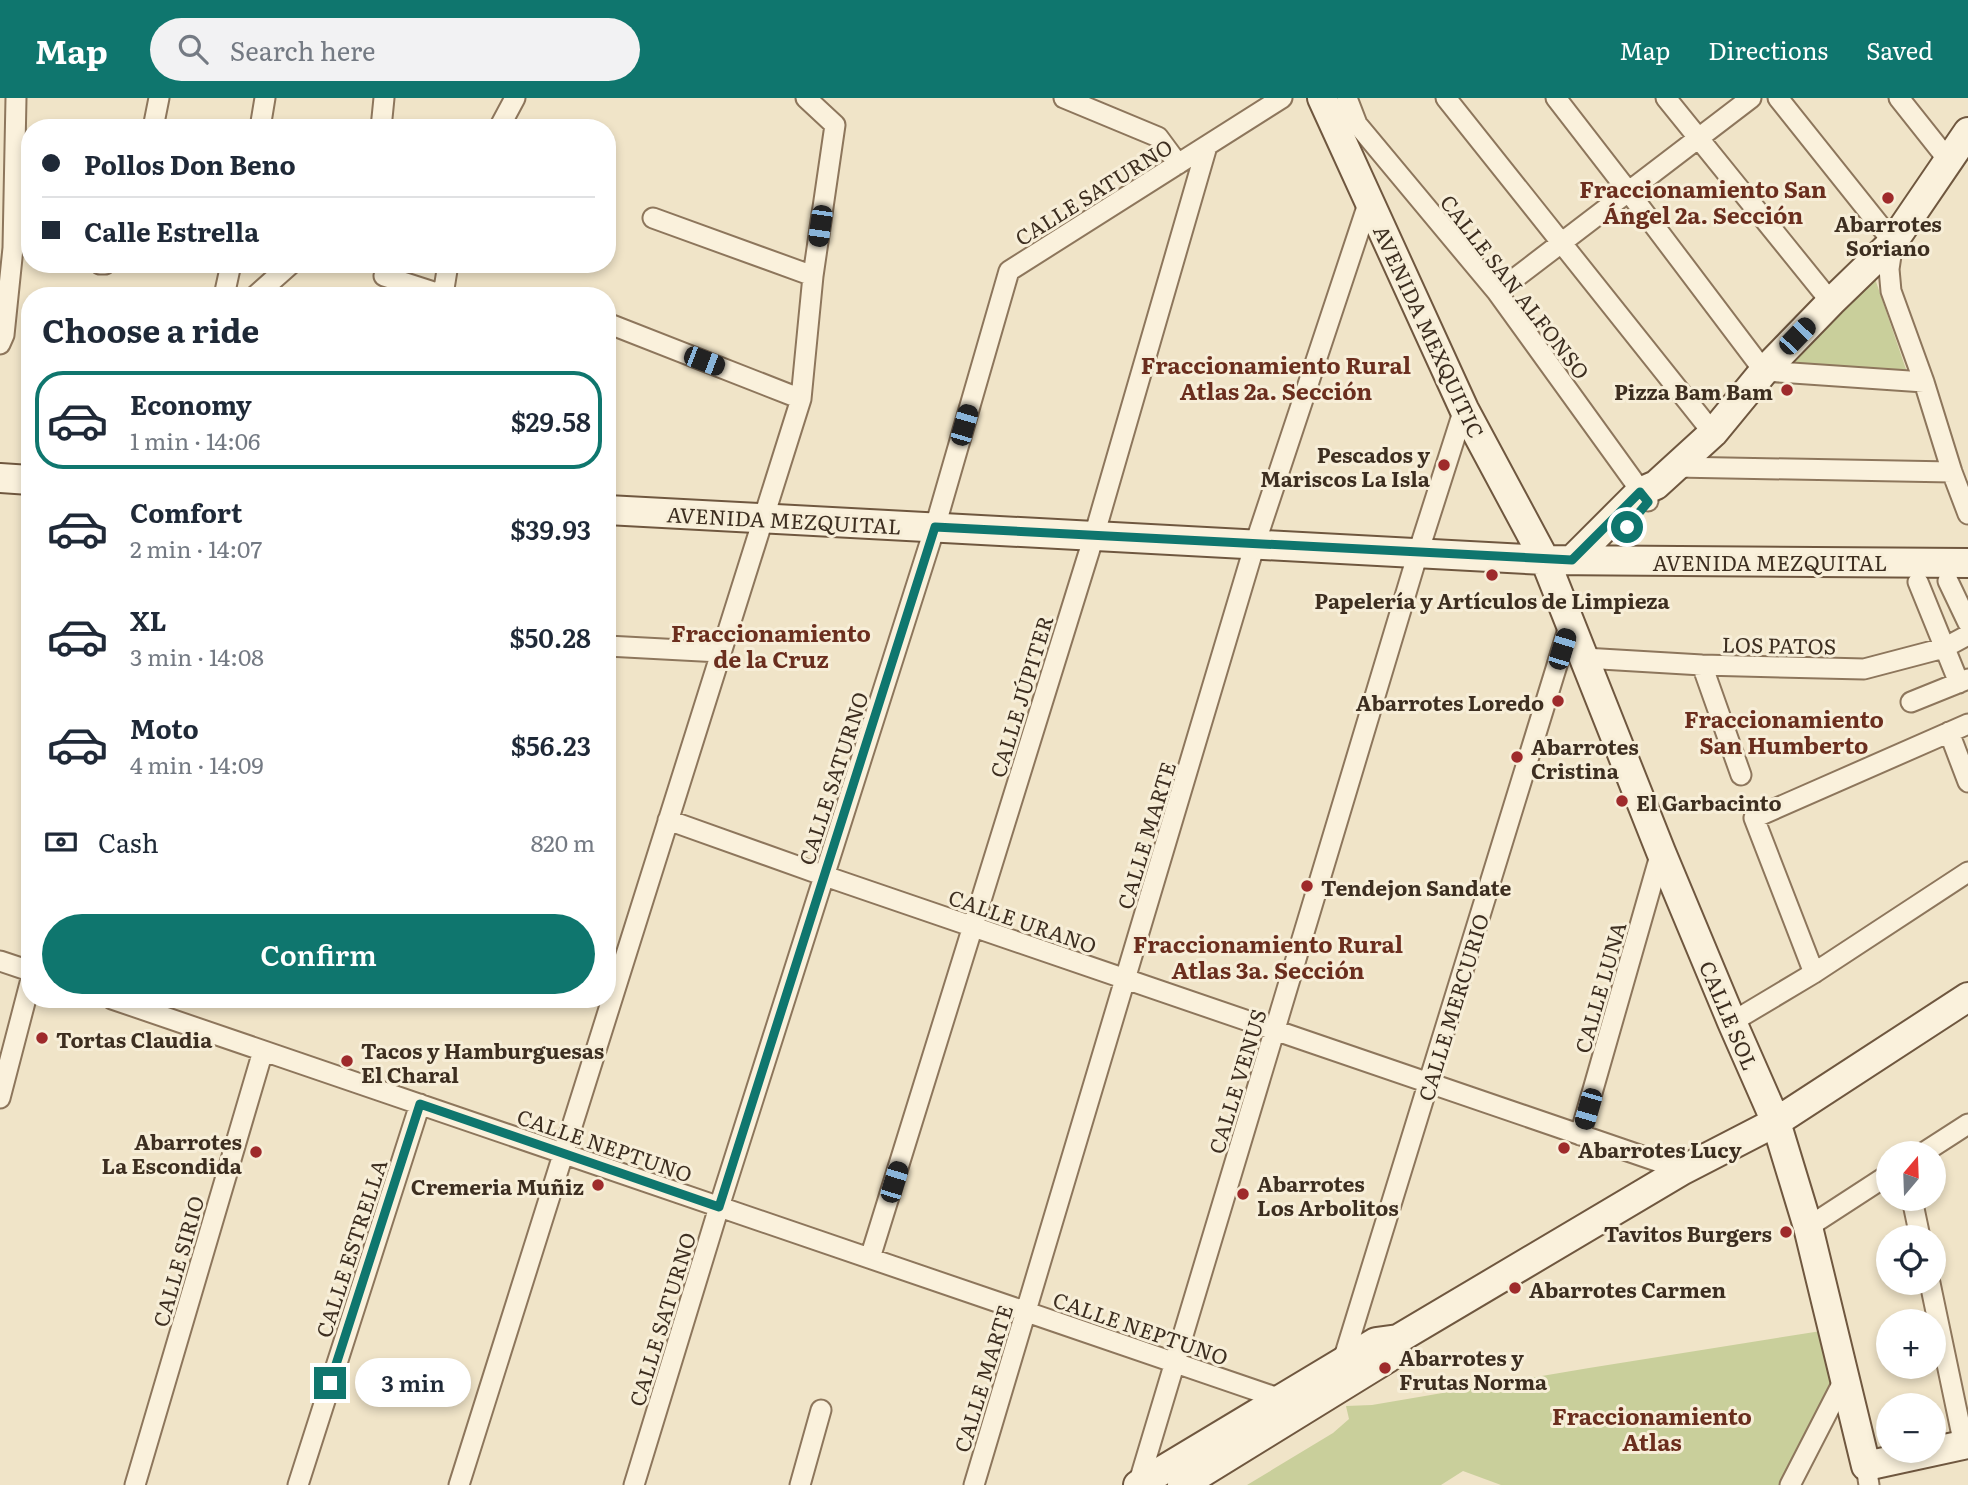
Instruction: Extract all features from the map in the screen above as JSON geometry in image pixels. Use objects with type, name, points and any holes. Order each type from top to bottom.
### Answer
[{"type":"main road","name":"AVENIDA MEXQUITIC","points":[[1322,98],[1464,408],[1571,560]]},
{"type":"main road","points":[[1571,560],[1713,432],[1764,371],[1830,302],[1893,242],[1968,132]]},
{"type":"main road","points":[[0,478],[21,479]]},
{"type":"main road","name":"AVENIDA MEZQUITAL","points":[[616,510],[1418,553],[1958,572]]},
{"type":"main road","name":"CALLE SOL","points":[[1571,560],[1570,623],[1661,852],[1776,1122],[1808,1227],[1867,1476]]},
{"type":"main road","points":[[1138,1485],[1376,1342],[1398,1339],[1683,1170],[1776,1122],[1968,997]]},
{"type":"main road","points":[[1182,1485],[1388,1358],[1398,1339]]},
{"type":"main road","points":[[1867,1476],[1966,1445]]},
{"type":"street","points":[[0,344],[21,250],[16,98]]},
{"type":"street","points":[[155,119],[159,98]]},
{"type":"street","points":[[262,119],[265,98]]},
{"type":"street","points":[[504,119],[515,98]]},
{"type":"street","points":[[616,985],[800,399],[813,276],[835,125],[806,98]]},
{"type":"street","points":[[1065,98],[1158,137],[1178,164]]},
{"type":"street","name":"CALLE SATURNO","points":[[634,1485],[719,1207],[935,527],[1009,271],[1282,98]]},
{"type":"street","name":"CALLE SAN ALFONSO","points":[[1347,98],[1357,124],[1655,487]]},
{"type":"street","points":[[1446,98],[1713,432]]},
{"type":"street","points":[[1556,98],[1764,371],[1924,382]]},
{"type":"street","points":[[1666,98],[1830,302]]},
{"type":"street","points":[[1497,292],[1751,98]]},
{"type":"street","points":[[1778,98],[1893,242],[1889,269],[1891,291],[1968,514]]},
{"type":"street","points":[[1899,98],[1949,161]]},
{"type":"street","points":[[379,99],[380,119]]},
{"type":"street","name":"CALLE JÚPITER","points":[[870,1258],[1094,536],[1207,146]]},
{"type":"street","name":"CALLE MARTE","points":[[974,1485],[1255,544],[1369,201]]},
{"type":"street","points":[[653,218],[813,276]]},
{"type":"street","points":[[265,287],[281,273]]},
{"type":"street","points":[[384,276],[419,287]]},
{"type":"street","points":[[616,327],[800,399]]},
{"type":"street","name":"CALLE VENUS","points":[[1138,1485],[1464,408]]},
{"type":"street","points":[[1655,487],[1952,472]]},
{"type":"street","points":[[1958,572],[1968,623]]},
{"type":"street","points":[[1911,702],[1964,681],[1944,648],[1918,582]]},
{"type":"street","name":"CALLE MERCURIO","points":[[1334,1391],[1570,623]]},
{"type":"street","name":"LOS PATOS","points":[[1584,658],[1702,665],[1864,669],[1944,648],[1968,635]]},
{"type":"street","points":[[616,646],[720,652]]},
{"type":"street","points":[[1702,665],[1741,775]]},
{"type":"street","points":[[1814,974],[1754,818],[1968,724]]},
{"type":"street","points":[[1949,732],[1968,782]]},
{"type":"street","name":"CALLE URANO","points":[[668,820],[1683,1170]]},
{"type":"street","name":"CALLE LUNA","points":[[1580,1135],[1661,852]]},
{"type":"street","points":[[1732,1022],[1814,974],[1968,872]]},
{"type":"street","points":[[0,961],[21,968]]},
{"type":"street","points":[[0,1098],[23,1008]]},
{"type":"street","name":"CALLE NEPTUNO","points":[[138,1008],[1281,1399]]},
{"type":"street","points":[[459,1485],[609,1008]]},
{"type":"street","name":"CALLE SIRIO","points":[[135,1485],[263,1051]]},
{"type":"street","name":"CALLE ESTRELLA","points":[[298,1485],[420,1104]]},
{"type":"street","points":[[1942,1141],[1968,1124]]},
{"type":"street","points":[[1808,1227],[1876,1183]]},
{"type":"street","points":[[1933,1295],[1966,1445]]},
{"type":"street","points":[[1790,1485],[1844,1380]]},
{"type":"street","points":[[800,1485],[821,1410]]},
{"type":"green space","points":[[1871,267],[1909,378],[1772,368]]},
{"type":"green space","points":[[1821,1331],[1833,1391],[1783,1485],[1501,1485],[1463,1471],[1441,1485],[1247,1485],[1333,1433],[1349,1419],[1346,1406],[1372,1405]]},
{"type":"place","name":"Abarrotes Soriano","points":[[1888,198]]},
{"type":"place","name":"Pizza Bam Bam","points":[[1787,390]]},
{"type":"place","name":"Pescados y Mariscos La Isla","points":[[1444,465]]},
{"type":"place","name":"Papelería y Artículos de Limpieza","points":[[1492,575]]},
{"type":"place","name":"Abarrotes Loredo","points":[[1558,701]]},
{"type":"place","name":"Abarrotes Cristina","points":[[1517,757]]},
{"type":"place","name":"El Garbacinto","points":[[1622,801]]},
{"type":"place","name":"Tendejon Sandate","points":[[1307,886]]},
{"type":"place","name":"Tortas Claudia","points":[[42,1038]]},
{"type":"place","name":"Tacos y Hamburguesas El Charal","points":[[347,1061]]},
{"type":"place","name":"Abarrotes Lucy","points":[[1564,1148]]},
{"type":"place","name":"Abarrotes La Escondida","points":[[256,1152]]},
{"type":"place","name":"Cremeria Muñiz","points":[[598,1185]]},
{"type":"place","name":"Abarrotes Los Arbolitos","points":[[1243,1194]]},
{"type":"place","name":"Tavitos Burgers","points":[[1786,1232]]},
{"type":"place","name":"Abarrotes Carmen","points":[[1515,1288]]},
{"type":"place","name":"Abarrotes y Frutas Norma","points":[[1385,1368]]},
{"type":"district","name":"Fraccionamiento San Ángel 2a. Sección","points":[[1703,201]]},
{"type":"district","name":"Fraccionamiento Rural Atlas 2a. Sección","points":[[1276,377]]},
{"type":"district","name":"Fraccionamiento de la Cruz","points":[[771,645]]},
{"type":"district","name":"Fraccionamiento San Humberto","points":[[1784,731]]},
{"type":"district","name":"Fraccionamiento Rural Atlas 3a. Sección","points":[[1268,956]]},
{"type":"district","name":"Fraccionamiento Atlas","points":[[1652,1428]]},
{"type":"route","points":[[330,1383],[420,1104],[719,1207],[935,527],[1572,560],[1640,492],[1648,502],[1627,527]]}]
